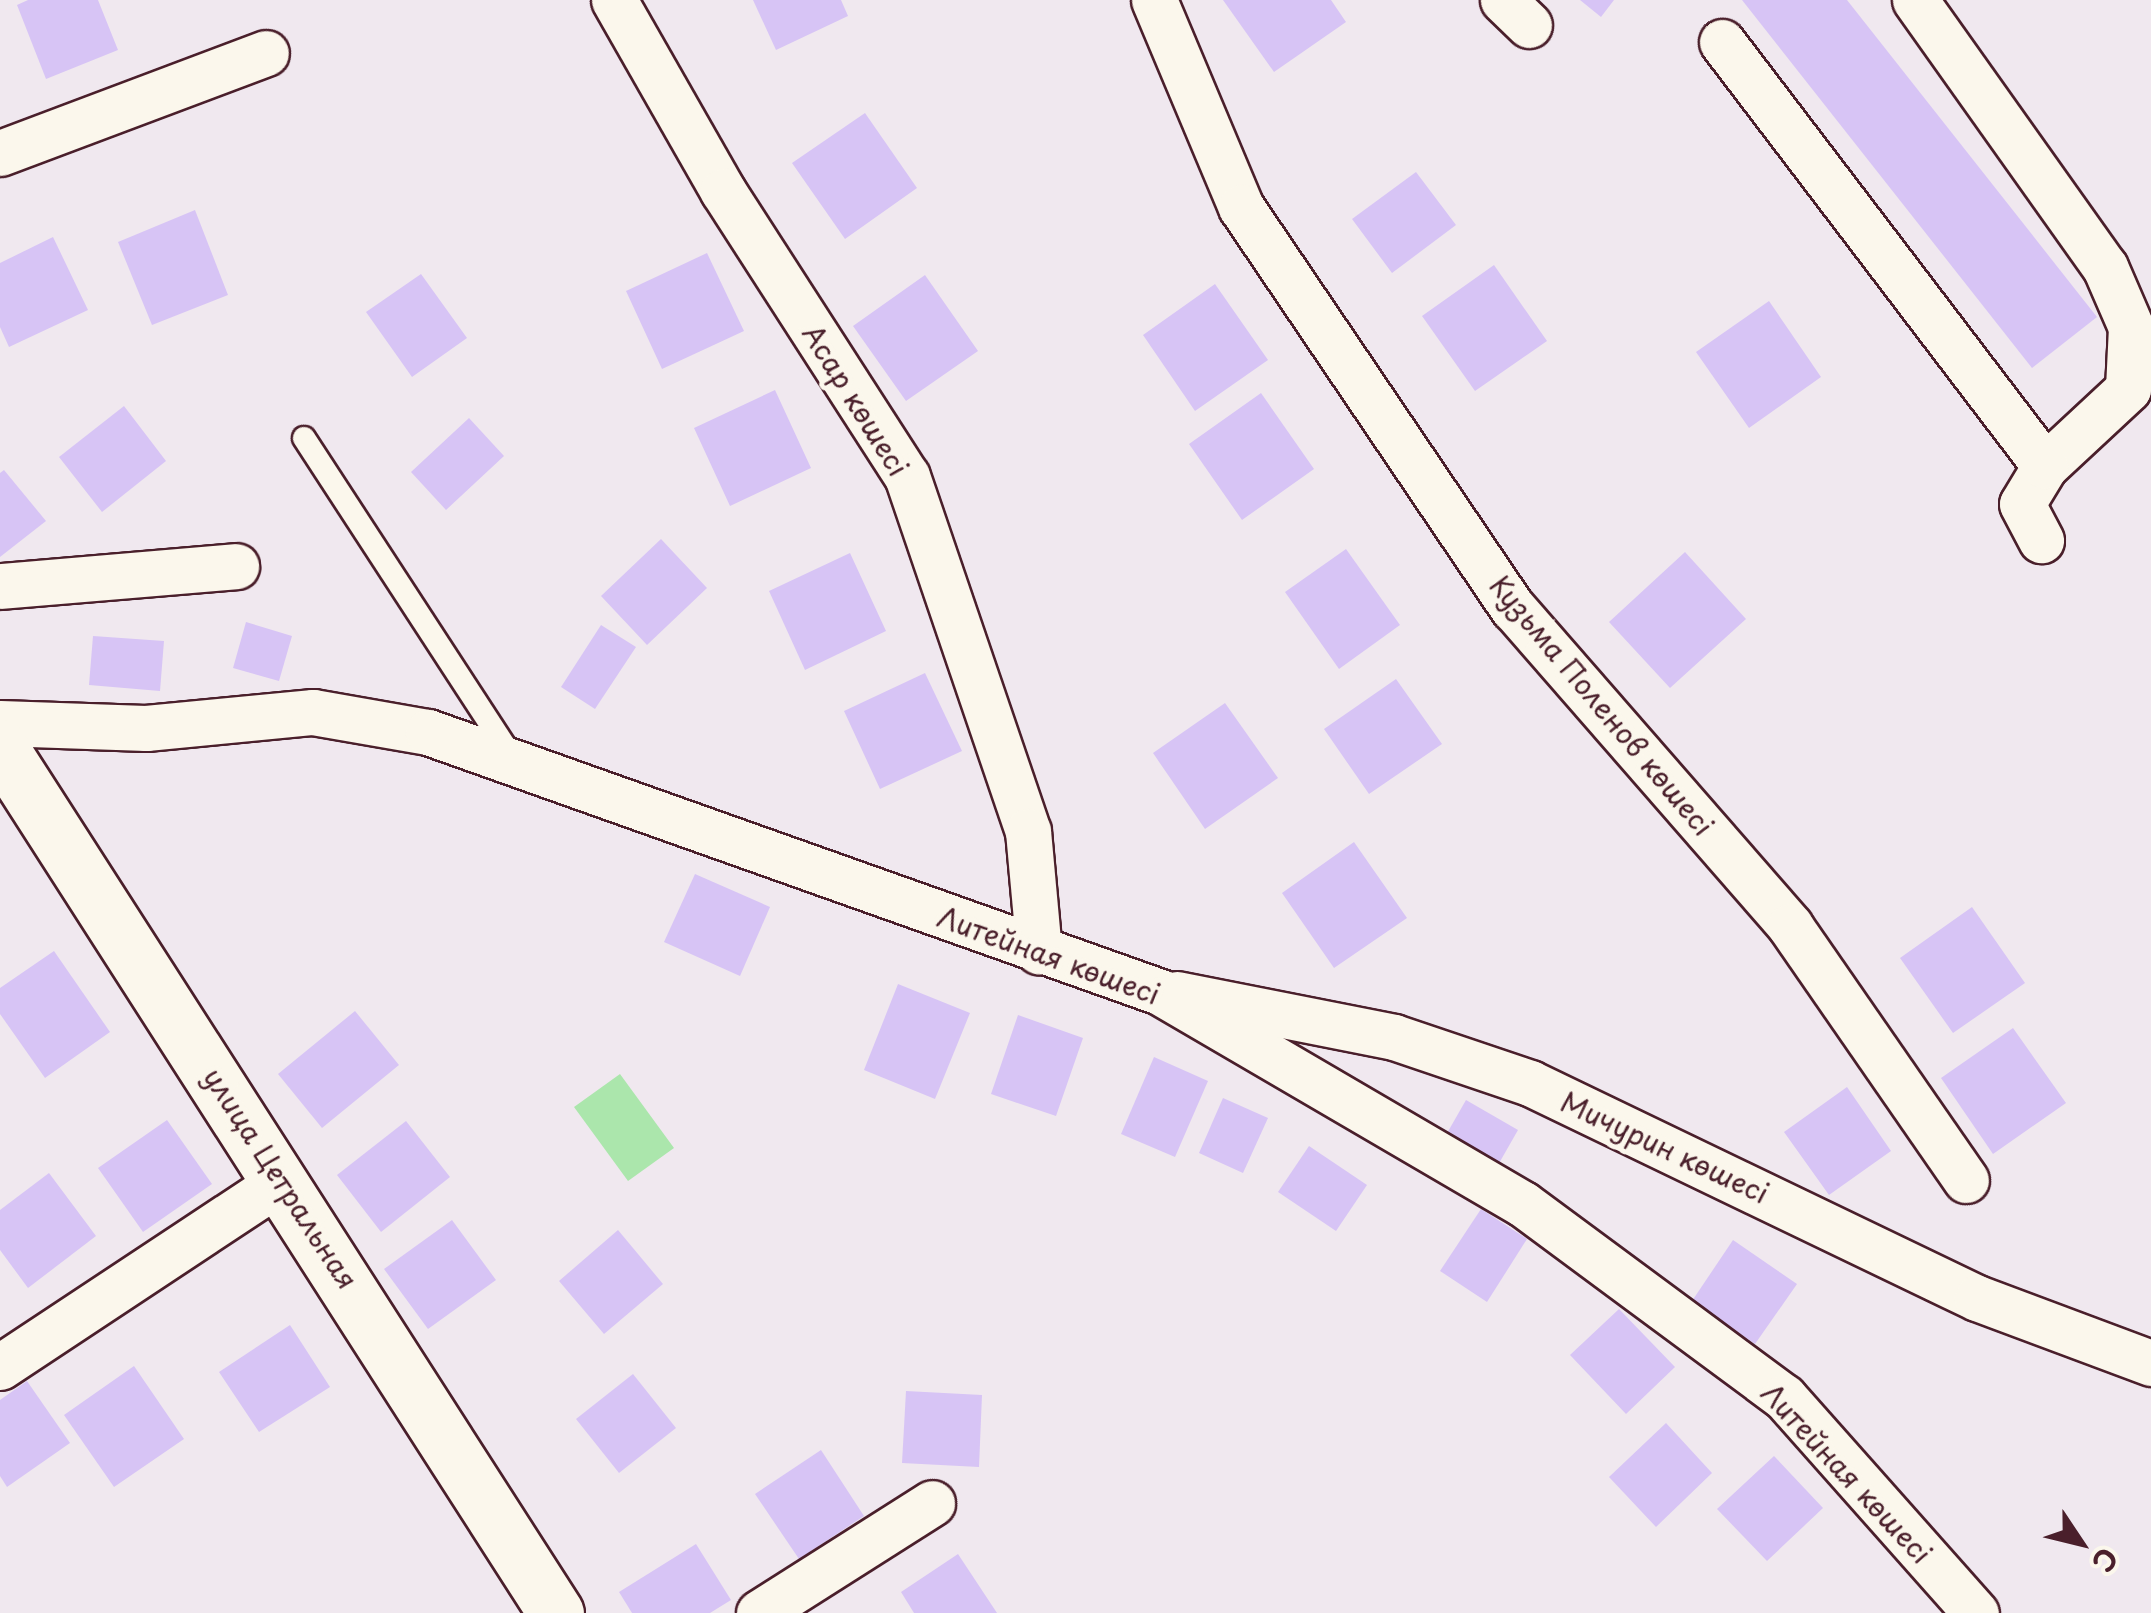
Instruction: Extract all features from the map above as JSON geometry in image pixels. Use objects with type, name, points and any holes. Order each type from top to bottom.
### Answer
[{"type":"street","name":"Асар көшесі","points":[[614,0],[724,192],[906,476],[1028,831],[1040,952]]},
{"type":"street","name":"Кузьма Поленов көшесі","points":[[1154,0],[1241,208],[1512,608],[1790,926],[1966,1180]]},
{"type":"street","points":[[1916,0],[2105,267],[2132,327],[2128,389],[2045,466],[2022,504],[2042,540]]},
{"type":"street","points":[[1722,42],[2045,466]]},
{"type":"street","points":[[0,153],[266,53]]},
{"type":"street","points":[[0,586],[236,566]]},
{"type":"street","name":"Литейная көшесі","points":[[0,722],[146,728],[312,712],[428,732],[1160,992],[1522,1204],[1784,1398],[1976,1613]]},
{"type":"street","name":"улица Цетральная","points":[[0,747],[283,1180],[556,1613]]},
{"type":"street","name":"Мичурин көшесі","points":[[1160,992],[1221,998],[1394,1037],[1530,1083],[1978,1298],[2151,1362]]},
{"type":"street","points":[[0,1367],[283,1180]]},
{"type":"street","points":[[759,1613],[932,1504]]},
{"type":"lane","points":[[304,438],[517,764]]},
{"type":"green space","points":[[620,1074],[674,1148],[628,1181],[574,1107]]},
{"type":"building","points":[[28,0],[98,0],[118,50],[46,79],[17,5]]},
{"type":"building","points":[[753,0],[841,0],[848,16],[776,50]]},
{"type":"building","points":[[1223,0],[1331,0],[1346,22],[1274,72]]},
{"type":"building","points":[[1580,0],[1614,0],[1601,17]]},
{"type":"building","points":[[1742,0],[1847,0],[2097,317],[2032,368]]},
{"type":"building","points":[[865,113],[917,188],[845,239],[792,163]]},
{"type":"building","points":[[1416,172],[1456,225],[1392,273],[1352,219]]},
{"type":"building","points":[[195,210],[228,295],[152,325],[118,242]]},
{"type":"building","points":[[53,237],[88,310],[9,347],[0,327],[0,263]]},
{"type":"building","points":[[707,253],[744,331],[662,369],[626,291]]},
{"type":"building","points":[[1494,265],[1547,341],[1475,391],[1422,316]]},
{"type":"building","points":[[421,274],[467,338],[412,377],[366,312]]},
{"type":"building","points":[[925,275],[978,351],[906,401],[853,326]]},
{"type":"building","points":[[1215,284],[1268,360],[1195,411],[1143,335]]},
{"type":"building","points":[[1769,301],[1821,377],[1749,428],[1696,352]]},
{"type":"building","points":[[775,390],[811,468],[730,506],[694,428]]},
{"type":"building","points":[[1261,393],[1314,469],[1242,520],[1189,444]]},
{"type":"building","points":[[124,406],[166,461],[102,512],[59,457]]},
{"type":"building","points":[[469,418],[504,456],[446,510],[411,472]]},
{"type":"building","points":[[4,470],[46,521],[0,557],[0,473]]},
{"type":"building","points":[[661,539],[707,588],[647,645],[601,596]]},
{"type":"building","points":[[1346,549],[1400,625],[1339,669],[1285,592]]},
{"type":"building","points":[[1685,552],[1746,619],[1670,688],[1609,622]]},
{"type":"building","points":[[850,553],[886,631],[805,670],[769,591]]},
{"type":"building","points":[[246,622],[292,636],[279,681],[233,668]]},
{"type":"building","points":[[601,625],[636,647],[595,709],[561,687]]},
{"type":"building","points":[[93,636],[164,641],[160,691],[89,685]]},
{"type":"building","points":[[925,673],[962,751],[880,789],[844,711]]},
{"type":"building","points":[[1396,679],[1442,744],[1369,794],[1324,729]]},
{"type":"building","points":[[1225,703],[1278,778],[1205,829],[1153,753]]},
{"type":"building","points":[[1354,842],[1407,918],[1334,968],[1282,893]]},
{"type":"building","points":[[695,874],[770,907],[740,976],[664,942]]},
{"type":"building","points":[[1972,907],[2025,983],[1953,1033],[1900,958]]},
{"type":"building","points":[[54,951],[110,1032],[45,1078],[0,1014],[0,988]]},
{"type":"building","points":[[898,984],[970,1013],[935,1099],[864,1070]]},
{"type":"building","points":[[355,1011],[399,1065],[322,1128],[278,1074]]},
{"type":"building","points":[[1018,1015],[1083,1038],[1056,1116],[991,1094]]},
{"type":"building","points":[[2013,1028],[2066,1103],[1993,1154],[1941,1078]]},
{"type":"building","points":[[1154,1057],[1208,1081],[1175,1157],[1121,1134]]},
{"type":"building","points":[[1847,1087],[1891,1151],[1829,1195],[1784,1132]]},
{"type":"building","points":[[1223,1098],[1268,1118],[1243,1173],[1199,1153]]},
{"type":"building","points":[[1466,1100],[1518,1130],[1494,1172],[1442,1142]]},
{"type":"building","points":[[167,1120],[212,1184],[143,1232],[98,1168]]},
{"type":"building","points":[[406,1121],[450,1177],[381,1232],[337,1175]]},
{"type":"building","points":[[1309,1146],[1367,1185],[1336,1231],[1278,1192]]},
{"type":"building","points":[[49,1173],[96,1236],[28,1288],[0,1250],[0,1210]]},
{"type":"building","points":[[1481,1209],[1527,1239],[1487,1302],[1440,1271]]},
{"type":"building","points":[[452,1220],[496,1280],[428,1329],[384,1269]]},
{"type":"building","points":[[618,1230],[663,1284],[604,1334],[559,1281]]},
{"type":"building","points":[[1733,1240],[1797,1284],[1755,1344],[1692,1301]]},
{"type":"building","points":[[1619,1309],[1675,1367],[1626,1414],[1570,1355]]},
{"type":"building","points":[[290,1325],[330,1387],[259,1432],[219,1372]]},
{"type":"building","points":[[134,1366],[184,1439],[114,1487],[64,1415]]},
{"type":"building","points":[[633,1374],[676,1428],[619,1473],[576,1419]]},
{"type":"building","points":[[27,1381],[70,1443],[7,1487],[0,1476],[0,1400]]},
{"type":"building","points":[[906,1391],[982,1395],[979,1467],[902,1463]]},
{"type":"building","points":[[1666,1423],[1712,1473],[1656,1527],[1609,1477]]},
{"type":"building","points":[[821,1450],[864,1516],[799,1559],[755,1494]]},
{"type":"building","points":[[1774,1456],[1823,1508],[1767,1561],[1717,1509]]},
{"type":"building","points":[[696,1544],[731,1600],[710,1613],[632,1613],[619,1592]]},
{"type":"building","points":[[958,1554],[997,1613],[914,1613],[901,1592]]}]
